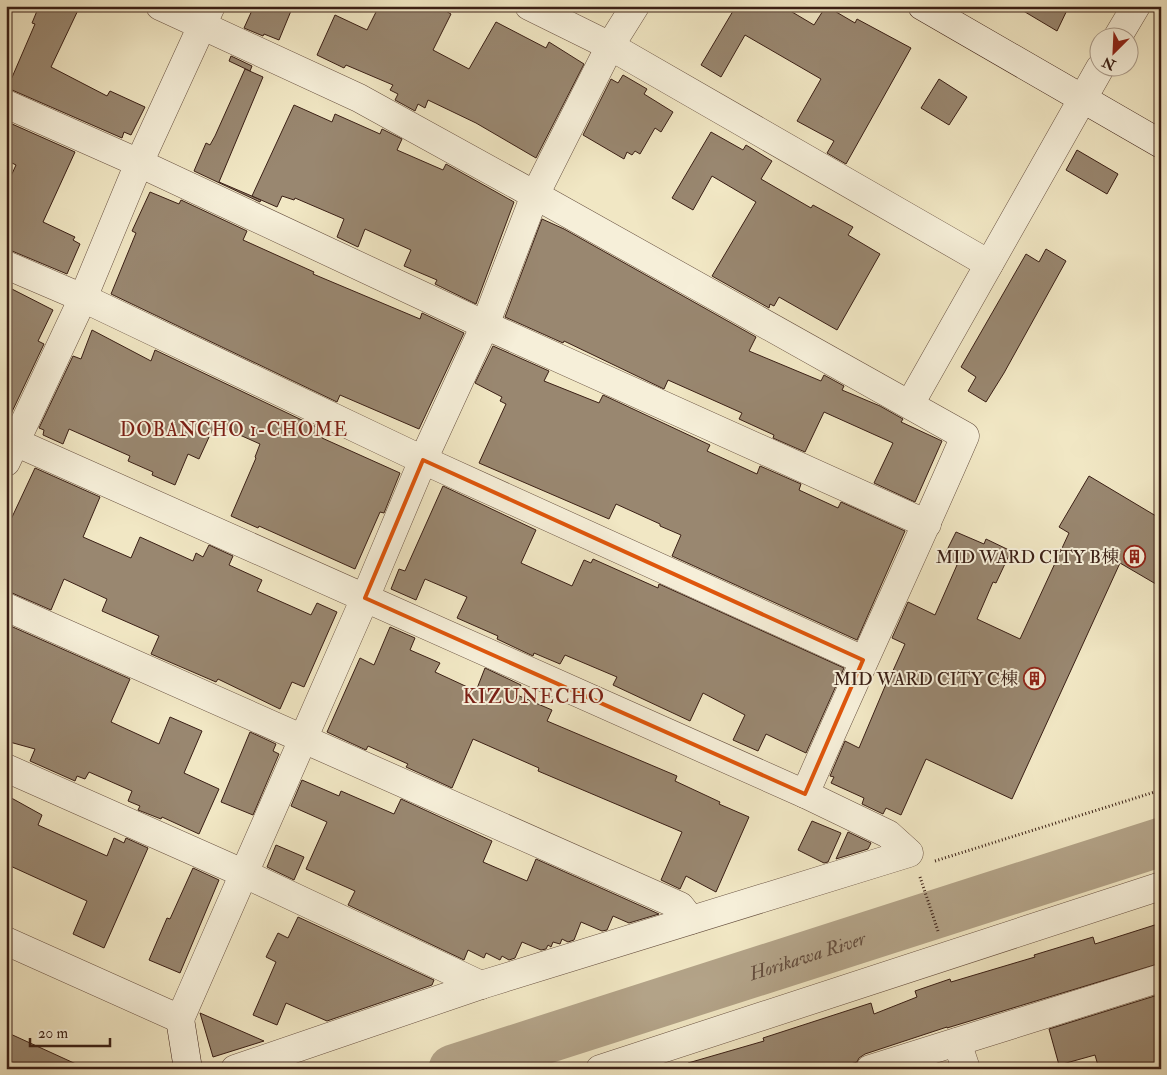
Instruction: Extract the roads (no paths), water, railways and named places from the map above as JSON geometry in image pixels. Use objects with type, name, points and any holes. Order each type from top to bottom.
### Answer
[{"type":"street","points":[[160,6],[207,16],[535,195],[965,436],[927,524],[863,660],[805,794]]},
{"type":"street","points":[[528,6],[610,46],[989,264]]},
{"type":"street","points":[[188,1069],[180,1019],[304,739],[423,460],[485,325],[535,195],[610,46],[635,6]]},
{"type":"street","points":[[922,6],[1161,144]]},
{"type":"street","points":[[1123,28],[1136,6]]},
{"type":"street","points":[[207,16],[140,163],[82,298],[9,447],[365,598],[805,794],[888,834],[909,853],[481,985],[234,1069]]},
{"type":"street","points":[[910,404],[1094,78]]},
{"type":"street","points":[[6,104],[140,163],[485,325],[927,524]]},
{"type":"street","points":[[6,265],[82,298],[423,460],[863,660]]},
{"type":"street","points":[[6,607],[680,906],[691,920]]},
{"type":"street","points":[[6,768],[245,874],[481,985]]},
{"type":"street","points":[[600,1069],[1161,886]]},
{"type":"street","points":[[6,941],[180,1019]]},
{"type":"street","points":[[870,1069],[1161,978]]},
{"type":"street","points":[[957,1042],[966,1069]]},
{"type":"waterway","name":"Horikawa River","points":[[453,1069],[1161,842]]},
{"type":"place","name":"MID WARD CITY B棟","points":[[1135,557]]},
{"type":"place","name":"MID WARD CITY C棟","points":[[1034,679]]},
{"type":"district","name":"DOBANCHO 1-CHOME","points":[[234,429]]},
{"type":"district","name":"KIZUNECHO","points":[[534,696]]}]
